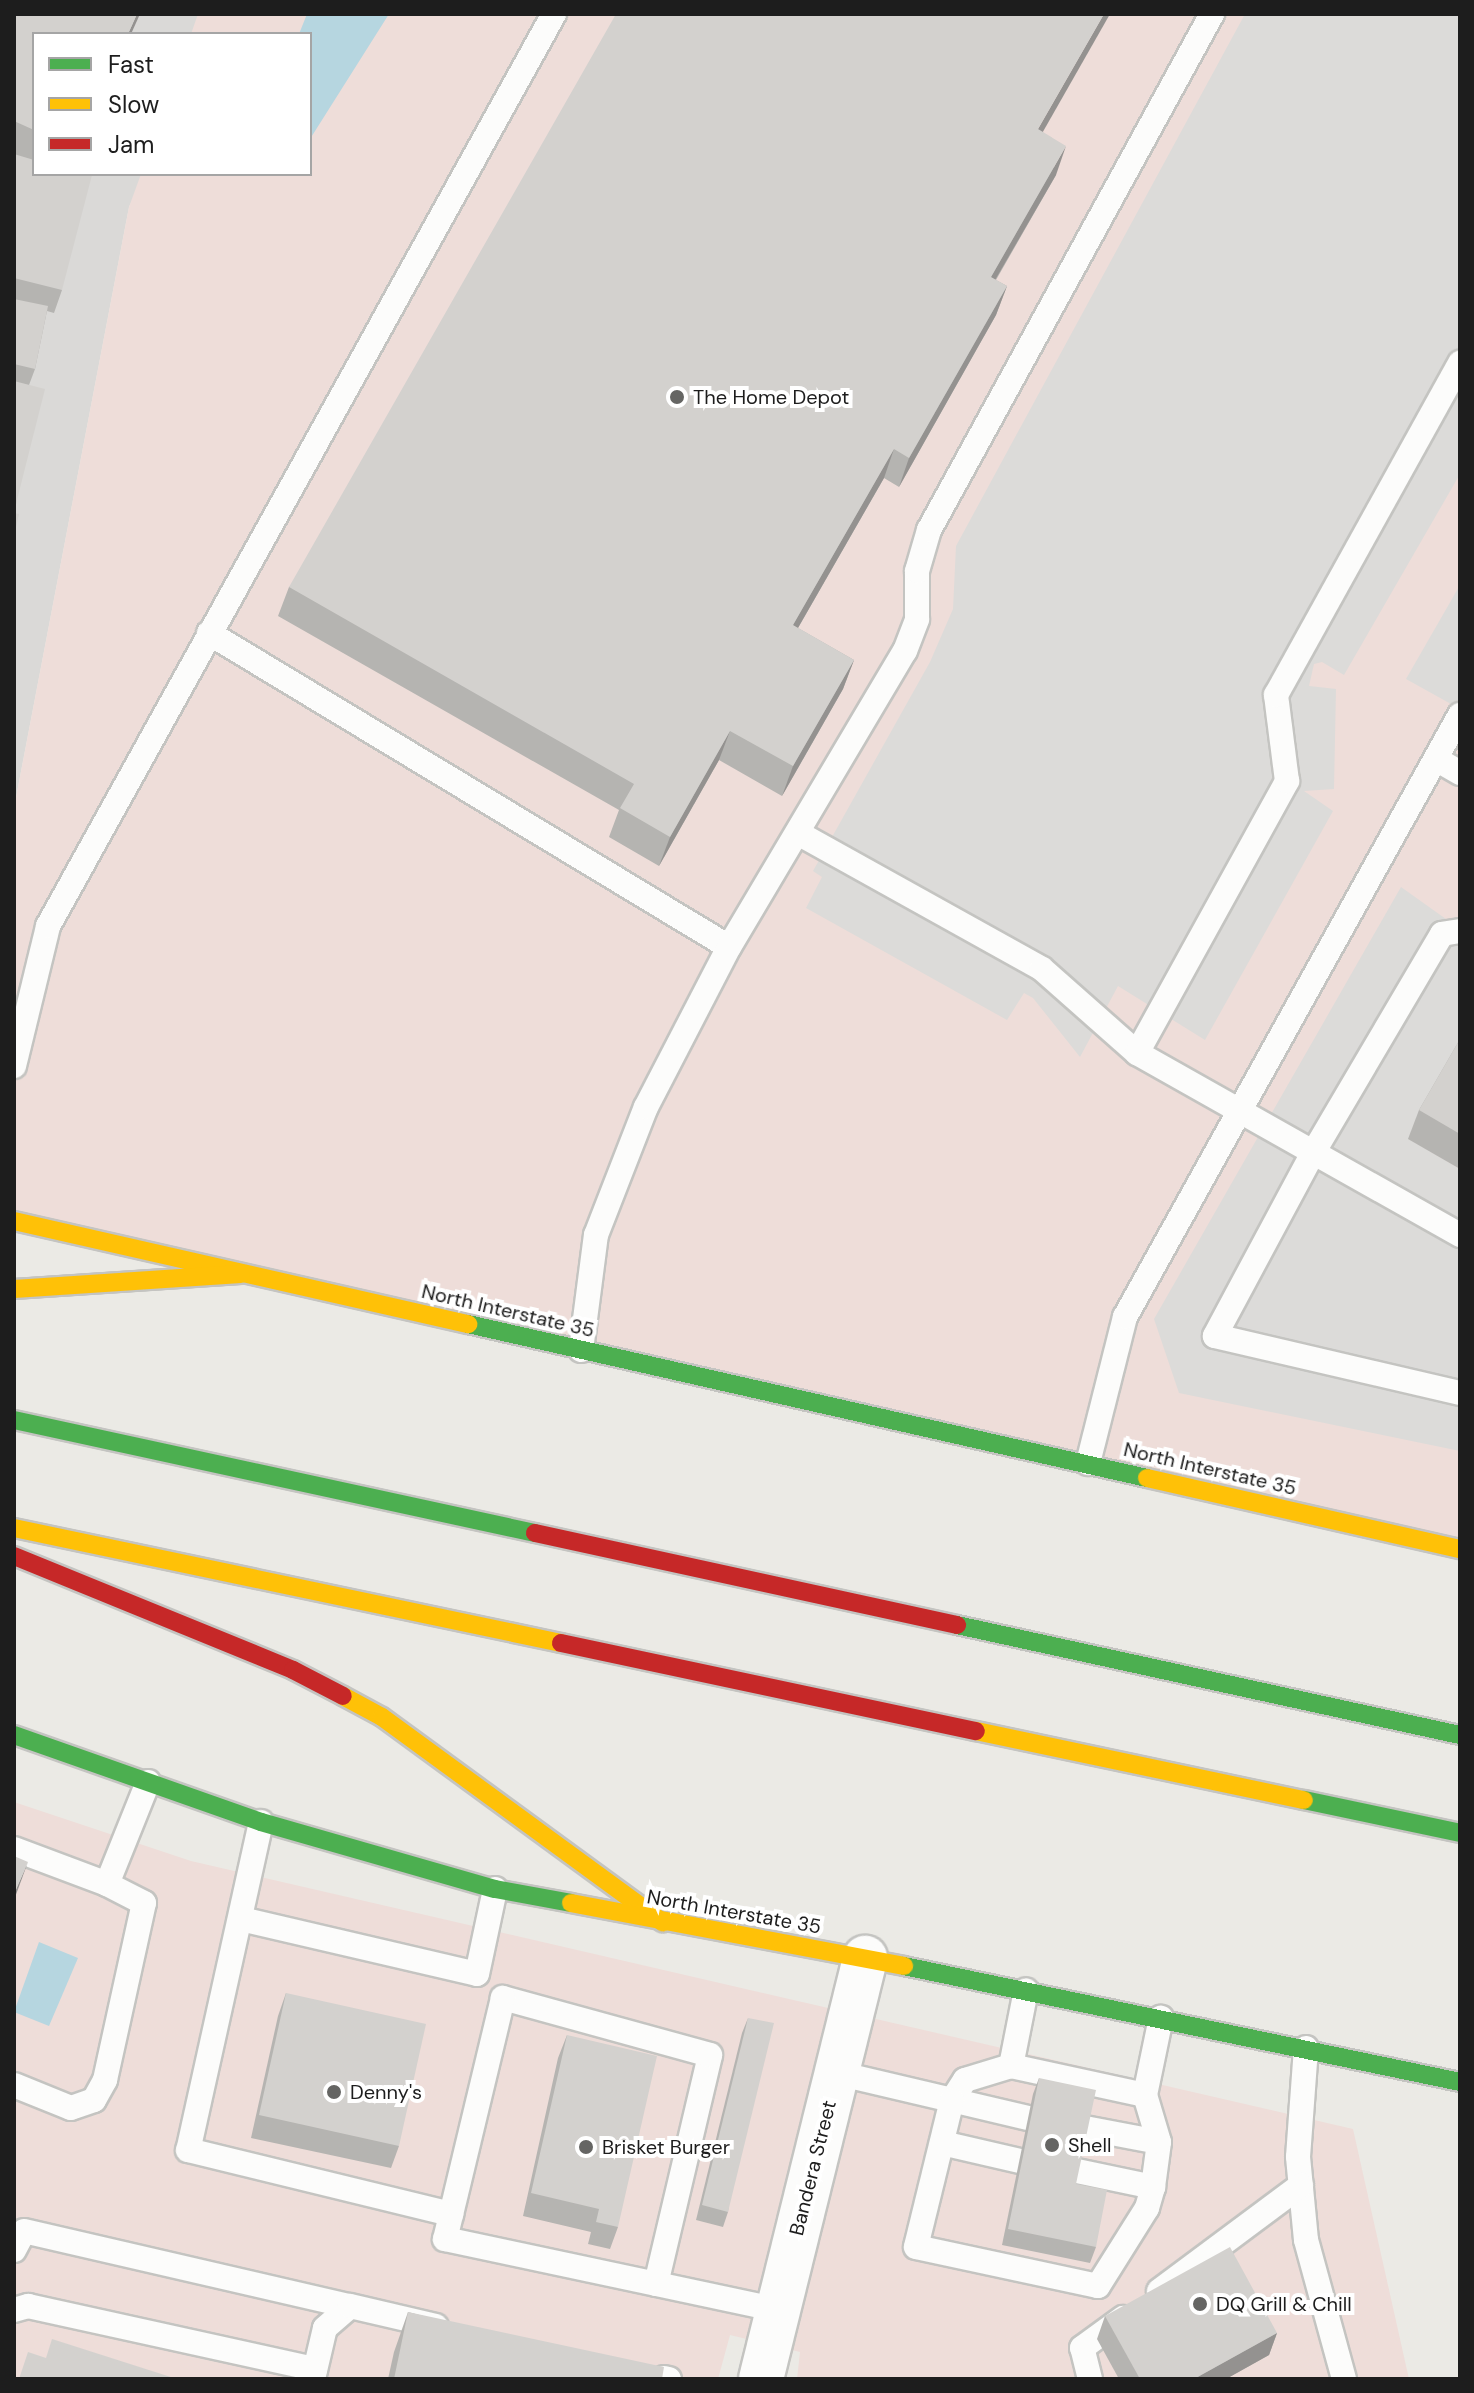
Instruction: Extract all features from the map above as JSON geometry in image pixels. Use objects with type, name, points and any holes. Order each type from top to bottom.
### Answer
[{"type":"main road","name":"North Interstate 35","points":[[14,1221],[1460,1549]]},
{"type":"main road","points":[[14,1289],[241,1274]]},
{"type":"main road","points":[[14,1420],[1460,1735]]},
{"type":"main road","points":[[14,1528],[1460,1833]]},
{"type":"main road","points":[[14,1556],[280,1664],[382,1717],[663,1923]]},
{"type":"main road","name":"North Interstate 35","points":[[14,1735],[261,1822],[495,1889],[1026,1990],[1460,2082]]},
{"type":"street","name":"Bandera Street","points":[[761,2379],[865,1958]]},
{"type":"lane","points":[[14,1066],[48,926],[554,14]]},
{"type":"lane","points":[[581,1350],[596,1235],[614,1179],[729,947],[905,651],[917,619],[921,549],[941,507],[1212,14]]},
{"type":"lane","points":[[1137,1053],[1287,781],[1276,695],[1460,363]]},
{"type":"lane","points":[[209,633],[729,947]]},
{"type":"lane","points":[[1088,1463],[1125,1317],[1460,715]]},
{"type":"lane","points":[[1436,759],[1460,773]]},
{"type":"lane","points":[[798,833],[1042,969],[1137,1053],[1460,1235]]},
{"type":"lane","points":[[1460,931],[1442,934],[1314,1151],[1215,1336],[1460,1393]]},
{"type":"lane","points":[[107,1884],[148,1782]]},
{"type":"lane","points":[[261,1822],[188,2150],[451,2214]]},
{"type":"lane","points":[[14,1849],[107,1884],[144,1903],[105,2080],[94,2100],[71,2108],[14,2085]]},
{"type":"lane","points":[[477,1974],[495,1889]]},
{"type":"lane","points":[[241,1919],[477,1974],[503,1998],[710,2055],[656,2284]]},
{"type":"lane","points":[[1011,2066],[1026,1990]]},
{"type":"lane","points":[[503,1998],[445,2239],[778,2310]]},
{"type":"lane","points":[[1145,2095],[1011,2066],[965,2080],[952,2100],[916,2247],[1098,2286],[1147,2208],[1153,2187],[1159,2142],[1145,2095],[1161,2018]]},
{"type":"lane","points":[[1306,2048],[1301,2185],[1306,2240],[1344,2379]]},
{"type":"lane","points":[[837,2073],[1028,2118]]},
{"type":"lane","points":[[1085,2128],[1159,2142]]},
{"type":"lane","points":[[942,2143],[1020,2161]]},
{"type":"lane","points":[[1077,2171],[1153,2187]]},
{"type":"lane","points":[[1090,2379],[1082,2348],[1301,2185]]},
{"type":"lane","points":[[14,2250],[24,2231],[459,2331]]},
{"type":"lane","points":[[14,2310],[28,2306],[314,2374],[325,2328],[350,2306]]},
{"type":"shaded area","points":[[14,14],[213,14],[205,32],[32,32],[32,176],[143,176],[129,207],[14,808]]},
{"type":"shaded area","points":[[198,14],[1460,14],[1460,1549],[14,1221],[14,808],[129,207],[140,176],[312,176],[312,32],[192,32]]},
{"type":"shaded area","points":[[1245,14],[1460,14],[1460,474],[1344,675],[1322,662],[1314,664],[1309,686],[1336,689],[1334,789],[1304,791],[1333,811],[1205,1040],[1118,986],[1080,1057],[1033,998],[1024,993],[1007,1020],[806,908],[822,877],[813,871],[930,662],[953,609],[956,546]]},
{"type":"shaded area","points":[[1460,585],[1460,709],[1406,679]]},
{"type":"shaded area","points":[[1401,887],[1460,929],[1460,1050],[1409,1139],[1460,1169],[1460,1451],[1179,1393],[1154,1319]]},
{"type":"shaded area","points":[[14,1802],[191,1861],[1353,2129],[1409,2379],[797,2379],[800,2352],[730,2335],[718,2379],[14,2379]]},
{"type":"water","points":[[307,14],[389,14],[312,136],[312,32],[300,32]]},
{"type":"water","points":[[39,1942],[78,1958],[49,2026],[14,2012]]},
{"type":"building","points":[[15,14],[137,14],[129,32],[32,32],[32,129],[14,121]]},
{"type":"building","name":"The Home Depot","points":[[616,14],[1104,14],[1038,129],[1066,146],[991,277],[1007,286],[909,458],[894,449],[793,625],[854,660],[793,766],[730,731],[670,837],[620,808],[634,784],[289,587]]},
{"type":"building","points":[[14,154],[32,159],[32,176],[92,176],[62,290],[14,278]]},
{"type":"building","points":[[14,299],[48,306],[35,369],[14,364]]},
{"type":"building","points":[[14,381],[45,389],[16,504],[14,503]]},
{"type":"building","points":[[14,513],[19,514],[14,536]]},
{"type":"building","points":[[1460,1039],[1460,1134],[1419,1110]]},
{"type":"building","points":[[14,1856],[28,1862],[14,1894]]},
{"type":"building","name":"Denny's","points":[[286,1993],[426,2024],[399,2146],[259,2115]]},
{"type":"building","points":[[748,2018],[774,2023],[728,2212],[702,2205]]},
{"type":"building","name":"Brisket Burger","points":[[567,2035],[657,2056],[618,2227],[596,2222],[599,2209],[531,2193]]},
{"type":"building","points":[[1039,2078],[1096,2090],[1076,2184],[1107,2190],[1096,2247],[1008,2229]]},
{"type":"building","name":"DQ Grill & Chill","points":[[1230,2247],[1277,2333],[1194,2379],[1140,2379],[1105,2316]]},
{"type":"building","points":[[408,2312],[664,2367],[662,2379],[394,2379]]},
{"type":"building","points":[[52,2339],[177,2379],[19,2379],[28,2352],[46,2358]]},
{"type":"traffic: fast","points":[[468,1324],[1147,1478]]},
{"type":"traffic: fast","points":[[14,1420],[535,1533]]},
{"type":"traffic: fast","points":[[957,1625],[1460,1735]]},
{"type":"traffic: fast","points":[[14,1735],[261,1822],[495,1889],[571,1903]]},
{"type":"traffic: fast","points":[[1304,1800],[1460,1833]]},
{"type":"traffic: fast","points":[[904,1966],[1460,2082]]},
{"type":"traffic: slow","points":[[14,1221],[468,1324]]},
{"type":"traffic: slow","points":[[14,1289],[241,1274]]},
{"type":"traffic: slow","points":[[1147,1478],[1460,1549]]},
{"type":"traffic: slow","points":[[14,1528],[561,1643]]},
{"type":"traffic: slow","points":[[343,1696],[382,1717],[663,1923]]},
{"type":"traffic: slow","points":[[976,1731],[1304,1800]]},
{"type":"traffic: slow","points":[[571,1903],[904,1966]]},
{"type":"traffic: jam","points":[[535,1533],[957,1625]]},
{"type":"traffic: jam","points":[[14,1556],[293,1670],[343,1696]]},
{"type":"traffic: jam","points":[[561,1643],[976,1731]]},
{"type":"place","name":"The Home Depot","points":[[677,397]]},
{"type":"place","name":"Denny's","points":[[334,2092]]},
{"type":"place","name":"Shell","points":[[1052,2145]]},
{"type":"place","name":"Brisket Burger","points":[[586,2147]]},
{"type":"place","name":"DQ Grill & Chill","points":[[1200,2304]]}]
